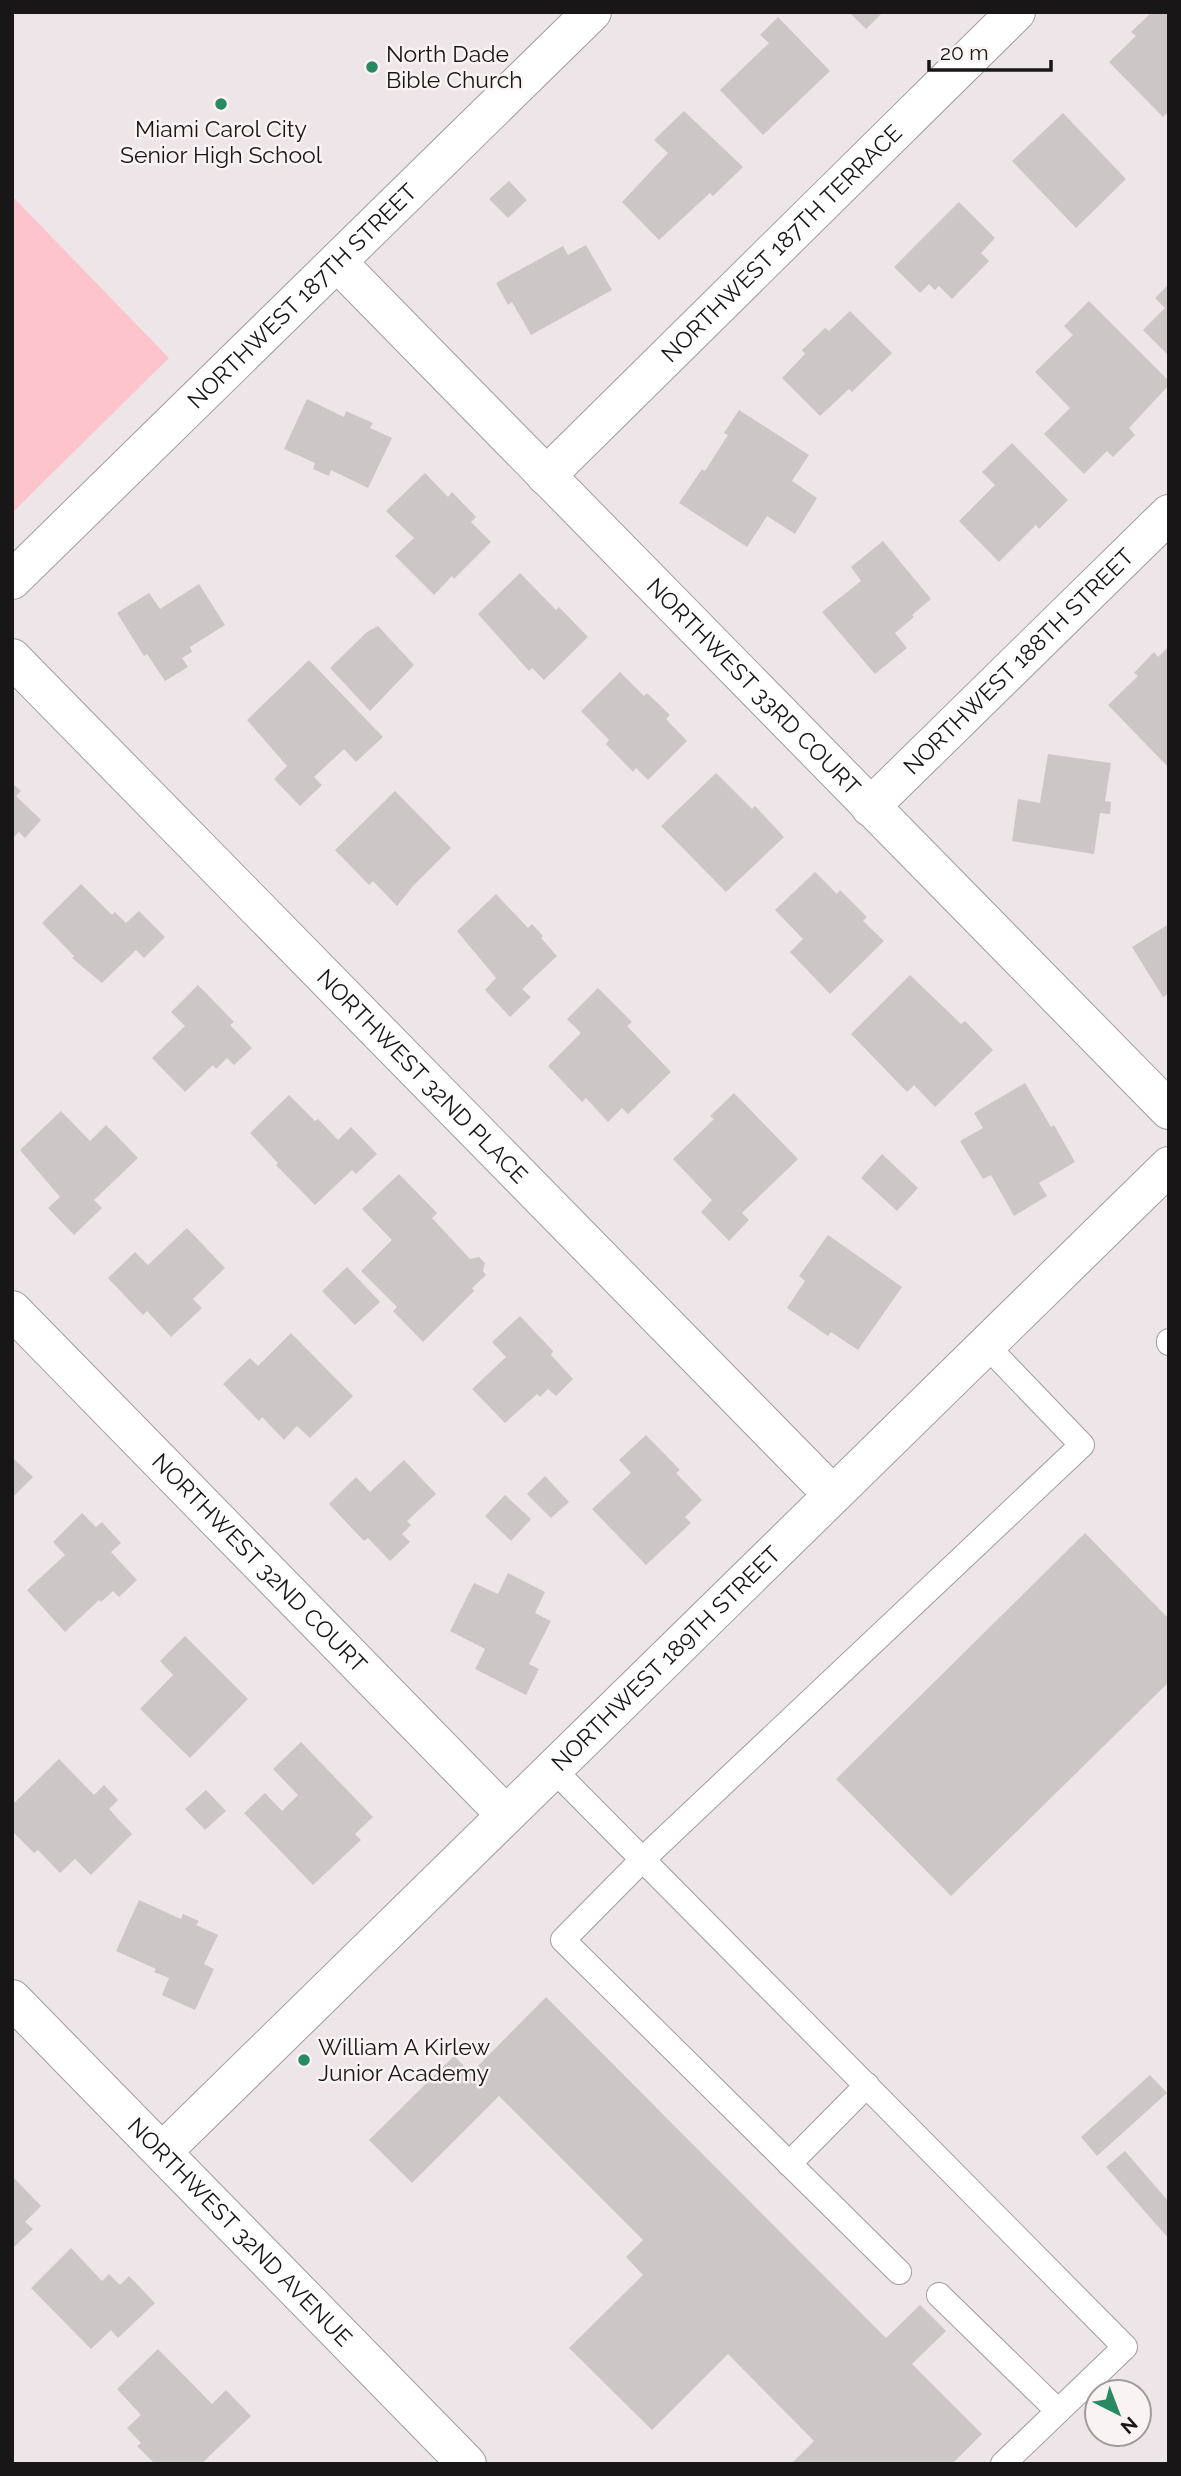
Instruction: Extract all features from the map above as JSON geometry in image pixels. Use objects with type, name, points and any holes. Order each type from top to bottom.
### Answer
[{"type":"street","name":"NORTHWEST 187TH STREET","points":[[12,580],[592,12]]},
{"type":"street","name":"NORTHWEST 187TH TERRACE","points":[[546,476],[1016,12]]},
{"type":"street","name":"NORTHWEST 33RD COURT","points":[[337,262],[1169,1110]]},
{"type":"street","name":"NORTHWEST 188TH STREET","points":[[870,807],[1169,514]]},
{"type":"street","name":"NORTHWEST 32ND PLACE","points":[[12,659],[833,1495]]},
{"type":"street","name":"NORTHWEST 189TH STREET","points":[[163,2151],[986,1346],[1165,1176]]},
{"type":"street","name":"NORTHWEST 32ND COURT","points":[[12,1310],[506,1815]]},
{"type":"street","name":"NORTHWEST 32ND AVENUE","points":[[12,1999],[467,2464]]},
{"type":"lane","points":[[899,2272],[563,1940],[643,1859],[1082,1445],[986,1346]]},
{"type":"lane","points":[[554,1769],[1125,2347],[1003,2464]]},
{"type":"lane","points":[[789,2164],[867,2085]]},
{"type":"lane","points":[[939,2295],[1058,2411]]},
{"type":"shaded area","points":[[12,196],[169,358],[12,513]]},
{"type":"building","points":[[849,12],[883,12],[866,29]]},
{"type":"building","points":[[1152,12],[1169,12],[1169,111],[1163,117],[1109,62],[1136,36],[1131,32]]},
{"type":"building","points":[[778,17],[830,71],[763,135],[720,90],[769,43],[760,35]]},
{"type":"building","points":[[684,111],[743,167],[713,196],[710,193],[659,240],[622,202],[668,153],[654,140]]},
{"type":"building","points":[[1063,113],[1126,179],[1076,228],[1012,161]]},
{"type":"building","points":[[509,181],[527,200],[508,218],[489,199]]},
{"type":"building","points":[[959,202],[995,238],[981,253],[989,261],[952,299],[939,286],[935,290],[929,284],[920,293],[894,267]]},
{"type":"building","points":[[586,245],[612,290],[531,335],[512,302],[508,305],[496,283],[563,246],[568,255]]},
{"type":"building","points":[[1169,284],[1169,356],[1143,330],[1165,308],[1155,298]]},
{"type":"building","points":[[1089,301],[1169,381],[1169,385],[1129,428],[1135,435],[1113,457],[1107,451],[1084,474],[1044,434],[1070,408],[1035,372],[1073,335],[1064,326]]},
{"type":"building","points":[[850,311],[892,353],[852,392],[849,389],[820,416],[782,378],[805,354],[802,350],[825,328],[829,331]]},
{"type":"building","points":[[307,399],[344,417],[346,411],[373,423],[370,428],[392,438],[368,488],[331,470],[329,476],[313,469],[315,463],[284,449]]},
{"type":"building","points":[[739,410],[809,455],[792,481],[817,498],[795,534],[767,516],[747,547],[679,503],[702,469],[705,471],[728,435],[724,433]]},
{"type":"building","points":[[1012,443],[1068,500],[1039,529],[1036,525],[999,562],[959,521],[995,485],[982,472]]},
{"type":"building","points":[[425,473],[448,497],[452,492],[476,517],[471,522],[491,542],[434,595],[395,556],[414,538],[386,511]]},
{"type":"building","points":[[883,541],[931,599],[895,633],[907,648],[875,674],[822,612],[861,581],[851,567]]},
{"type":"building","points":[[520,573],[556,610],[559,607],[588,637],[544,680],[532,668],[529,671],[478,614]]},
{"type":"building","points":[[199,584],[225,625],[190,647],[192,652],[182,658],[188,667],[165,681],[147,654],[144,656],[117,613],[149,593],[160,609]]},
{"type":"building","points":[[378,626],[414,665],[370,711],[330,668],[367,632]]},
{"type":"building","points":[[1169,646],[1169,768],[1108,705],[1138,676],[1134,673],[1154,652],[1158,657]]},
{"type":"building","points":[[309,660],[383,737],[356,762],[344,749],[314,777],[322,785],[300,806],[274,779],[287,766],[247,720]]},
{"type":"building","points":[[620,672],[644,696],[647,693],[670,715],[666,719],[687,741],[648,780],[636,768],[633,772],[606,744],[609,740],[581,711]]},
{"type":"building","points":[[1048,754],[1111,763],[1105,801],[1111,802],[1110,814],[1100,813],[1094,854],[1012,841],[1018,799],[1040,803]]},
{"type":"building","points":[[716,773],[752,809],[755,806],[784,837],[726,892],[661,826]]},
{"type":"building","points":[[12,783],[21,791],[16,796],[41,820],[25,838],[19,832],[12,839]]},
{"type":"building","points":[[395,791],[451,848],[397,906],[373,881],[369,885],[335,850]]},
{"type":"building","points":[[815,872],[837,894],[840,890],[867,917],[863,921],[884,941],[830,994],[790,952],[803,939],[775,910]]},
{"type":"building","points":[[81,884],[112,915],[115,912],[126,923],[139,911],[165,937],[144,958],[136,950],[102,983],[72,958],[74,956],[42,923]]},
{"type":"building","points":[[496,894],[528,928],[532,924],[557,956],[522,989],[531,997],[510,1017],[485,990],[496,978],[457,931]]},
{"type":"building","points":[[1169,924],[1169,993],[1163,997],[1132,947]]},
{"type":"building","points":[[910,975],[961,1024],[965,1021],[993,1050],[935,1107],[914,1085],[907,1092],[851,1034]]},
{"type":"building","points":[[198,985],[234,1022],[230,1025],[252,1048],[234,1065],[227,1058],[216,1069],[213,1065],[185,1092],[152,1058],[185,1026],[171,1012]]},
{"type":"building","points":[[598,988],[632,1022],[627,1026],[671,1072],[628,1114],[622,1108],[608,1122],[586,1098],[582,1102],[548,1066],[581,1033],[567,1019]]},
{"type":"building","points":[[1025,1083],[1075,1162],[1039,1183],[1047,1196],[1014,1216],[991,1175],[983,1179],[960,1141],[983,1128],[974,1113]]},
{"type":"building","points":[[734,1093],[798,1159],[742,1213],[749,1220],[729,1241],[701,1212],[712,1200],[673,1159],[714,1119],[710,1116]]},
{"type":"building","points":[[289,1095],[338,1140],[351,1127],[377,1154],[356,1174],[352,1170],[315,1205],[276,1165],[278,1163],[250,1133]]},
{"type":"building","points":[[61,1111],[90,1141],[106,1125],[138,1158],[94,1200],[102,1208],[74,1235],[48,1208],[60,1197],[20,1150]]},
{"type":"building","points":[[882,1154],[918,1188],[897,1211],[861,1178]]},
{"type":"building","points":[[399,1174],[437,1213],[432,1218],[470,1259],[479,1257],[485,1263],[483,1271],[486,1275],[472,1288],[474,1291],[423,1342],[393,1311],[397,1307],[361,1271],[392,1240],[362,1209]]},
{"type":"building","points":[[187,1228],[225,1268],[193,1299],[202,1308],[171,1337],[147,1311],[143,1315],[108,1278],[135,1252],[148,1265]]},
{"type":"building","points":[[828,1235],[902,1287],[858,1350],[831,1332],[828,1336],[787,1308],[805,1281],[799,1276]]},
{"type":"building","points":[[347,1267],[380,1302],[355,1325],[322,1291]]},
{"type":"building","points":[[520,1316],[553,1351],[551,1355],[573,1379],[556,1396],[548,1389],[540,1397],[537,1394],[505,1423],[472,1389],[506,1357],[492,1342]]},
{"type":"building","points":[[291,1333],[353,1396],[310,1438],[297,1426],[284,1440],[262,1417],[259,1421],[223,1384],[250,1358],[258,1366]]},
{"type":"building","points":[[646,1435],[680,1470],[676,1473],[702,1500],[685,1517],[691,1523],[646,1565],[592,1509],[631,1473],[619,1460]]},
{"type":"building","points":[[12,1457],[33,1477],[12,1498]]},
{"type":"building","points":[[404,1460],[436,1494],[407,1521],[411,1525],[402,1534],[410,1542],[390,1561],[368,1538],[364,1541],[329,1504],[356,1477],[370,1492]]},
{"type":"building","points":[[545,1476],[569,1502],[551,1518],[527,1494]]},
{"type":"building","points":[[505,1495],[531,1519],[511,1541],[485,1516]]},
{"type":"building","points":[[82,1513],[96,1527],[102,1522],[121,1543],[111,1552],[137,1580],[119,1597],[113,1591],[101,1602],[99,1600],[65,1632],[27,1590],[65,1555],[53,1542]]},
{"type":"building","points":[[1085,1533],[1169,1619],[1169,1682],[951,1896],[836,1779]]},
{"type":"building","points":[[508,1573],[545,1592],[535,1613],[551,1621],[529,1664],[539,1669],[526,1695],[475,1669],[485,1649],[450,1631],[474,1583],[498,1594]]},
{"type":"building","points":[[185,1636],[248,1699],[190,1758],[140,1709],[173,1675],[160,1661]]},
{"type":"building","points":[[301,1742],[373,1817],[355,1834],[361,1840],[313,1885],[244,1813],[265,1793],[282,1811],[298,1795],[273,1769]]},
{"type":"building","points":[[59,1759],[94,1795],[104,1785],[118,1800],[109,1809],[132,1834],[91,1875],[75,1859],[60,1873],[38,1850],[34,1853],[12,1831],[12,1805]]},
{"type":"building","points":[[206,1790],[226,1811],[205,1830],[185,1809]]},
{"type":"building","points":[[139,1900],[181,1919],[183,1914],[199,1921],[196,1925],[218,1935],[204,1964],[214,1969],[195,2010],[162,1995],[169,1978],[154,1972],[156,1969],[116,1951]]},
{"type":"building","points":[[546,1997],[886,2338],[920,2305],[946,2331],[912,2364],[982,2434],[952,2464],[791,2464],[814,2441],[728,2354],[652,2430],[569,2348],[643,2275],[626,2257],[643,2240],[499,2096],[412,2183],[369,2140],[454,2056],[471,2073]]},
{"type":"building","points":[[1150,2075],[1167,2093],[1097,2156],[1081,2137]]},
{"type":"building","points":[[1125,2151],[1169,2202],[1169,2239],[1106,2167]]},
{"type":"building","points":[[12,2176],[41,2206],[25,2222],[33,2229],[12,2249]]},
{"type":"building","points":[[71,2248],[102,2281],[109,2274],[120,2285],[129,2276],[155,2303],[118,2338],[111,2330],[91,2349],[31,2288]]},
{"type":"building","points":[[158,2349],[212,2404],[226,2390],[251,2416],[201,2464],[155,2464],[137,2446],[141,2443],[127,2428],[141,2415],[117,2389]]},
{"type":"place","name":"North Dade Bible Church","points":[[372,67]]},
{"type":"place","name":"Miami Carol City Senior High School","points":[[221,104]]},
{"type":"place","name":"William A Kirlew Junior Academy","points":[[304,2060]]}]
